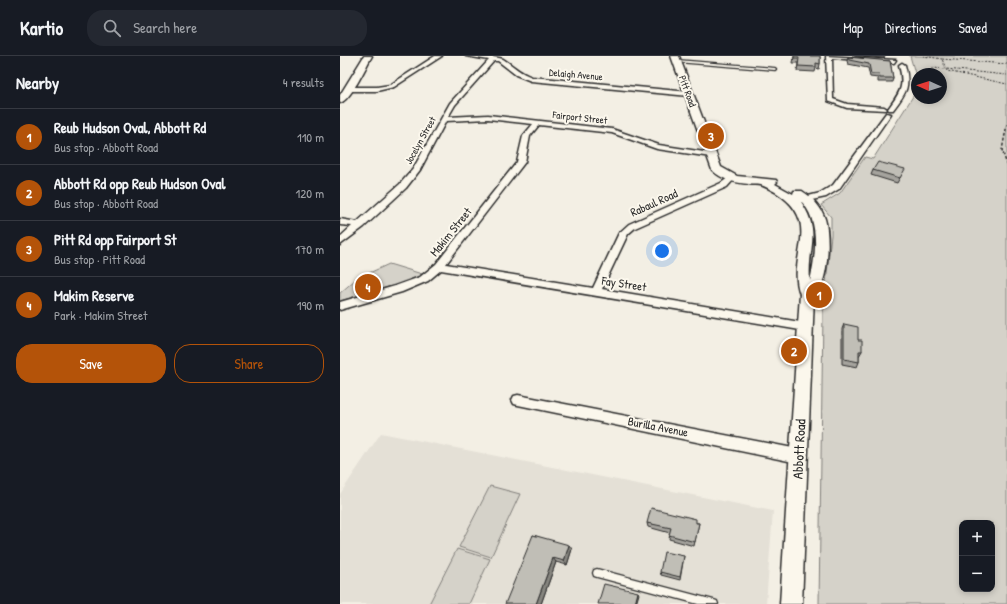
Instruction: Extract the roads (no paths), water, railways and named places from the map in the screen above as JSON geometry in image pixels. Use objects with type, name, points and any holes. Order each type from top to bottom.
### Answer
[{"type":"main road","points":[[340,100],[349,89],[368,56]]},
{"type":"main road","name":"Pitt Road","points":[[676,59],[711,156],[718,171],[732,177],[763,182],[774,182],[784,185],[801,201]]},
{"type":"main road","name":"Abbott Road","points":[[791,604],[807,294],[802,285],[807,231],[806,219],[801,201]]},
{"type":"street","points":[[349,89],[377,89],[392,86],[439,56]]},
{"type":"street","name":"Delaigh Avenue","points":[[469,56],[494,58],[505,62],[518,74],[531,79],[689,94]]},
{"type":"street","points":[[801,201],[823,195],[836,187],[887,111],[906,86],[902,65],[894,61],[829,56],[831,102],[842,105],[887,111]]},
{"type":"street","name":"Jocelyn Street","points":[[340,242],[361,225],[403,186],[416,170],[452,104],[494,58]]},
{"type":"street","name":"Fairport Street","points":[[444,119],[488,117],[612,131],[654,146],[711,156]]},
{"type":"street","name":"Makim Street","points":[[340,306],[398,289],[424,279],[439,266],[521,162],[527,136],[537,123]]},
{"type":"street","name":"Rabaul Road","points":[[596,292],[624,233],[632,226],[724,185],[732,177]]},
{"type":"street","points":[[340,222],[361,225]]},
{"type":"street","name":"Fay Street","points":[[439,266],[806,327]]},
{"type":"street","name":"Burilla Avenue","points":[[518,400],[798,456]]},
{"type":"lane","points":[[676,59],[775,69]]},
{"type":"lane","points":[[597,573],[714,604]]},
{"type":"place","name":"Pitt Rd opp Fairport St","points":[[711,136]]},
{"type":"place","name":"Makim Reserve","points":[[368,287]]},
{"type":"place","name":"Reub Hudson Oval, Abbott Rd","points":[[819,295]]},
{"type":"place","name":"Abbott Rd opp Reub Hudson Oval","points":[[794,351]]}]
